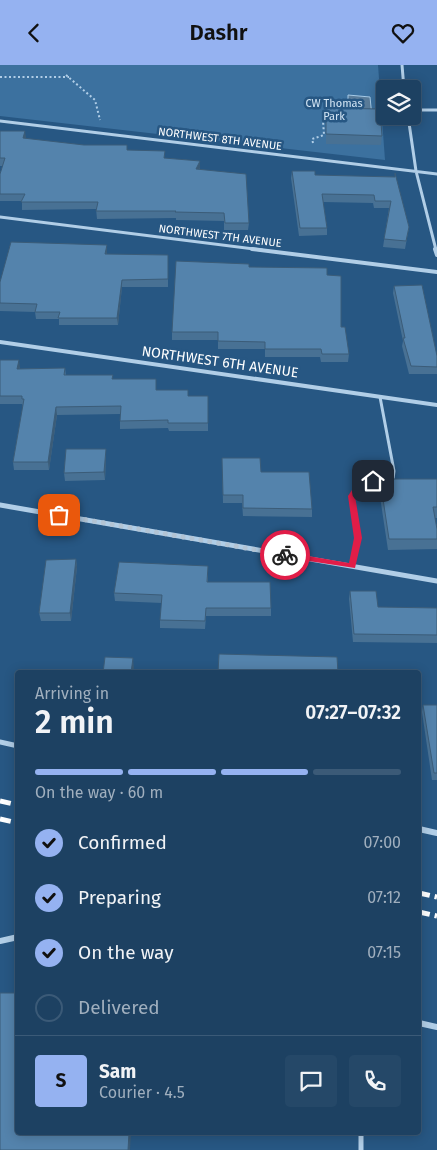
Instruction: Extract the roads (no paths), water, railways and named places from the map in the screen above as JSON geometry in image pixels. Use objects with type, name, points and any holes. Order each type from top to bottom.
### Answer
[{"type":"street","points":[[402,65],[403,80]]},
{"type":"street","points":[[421,109],[437,109]]},
{"type":"street","name":"NORTHWEST 8TH AVENUE","points":[[0,121],[437,173]]},
{"type":"street","points":[[409,125],[416,171],[437,255]]},
{"type":"street","name":"NORTHWEST 7TH AVENUE","points":[[0,217],[437,272]]},
{"type":"street","name":"NORTHWEST 6TH AVENUE","points":[[0,341],[437,405]]},
{"type":"street","points":[[0,505],[437,581]]},
{"type":"street","points":[[0,742],[15,745]]},
{"type":"street","points":[[421,829],[437,833]]},
{"type":"street","points":[[0,941],[15,938]]},
{"type":"street","points":[[421,1023],[437,1027]]},
{"type":"lane","points":[[352,567],[358,538],[352,496],[356,489],[373,481],[393,479],[394,471],[380,397]]},
{"type":"lane","points":[[361,1135],[362,1150]]},
{"type":"railway","points":[[0,801],[15,804]]},
{"type":"railway","points":[[0,819],[15,822]]},
{"type":"railway","points":[[421,893],[437,897]]},
{"type":"railway","points":[[421,912],[437,916]]},
{"type":"park label","name":"CW Thomas Park","points":[[334,109]]}]
